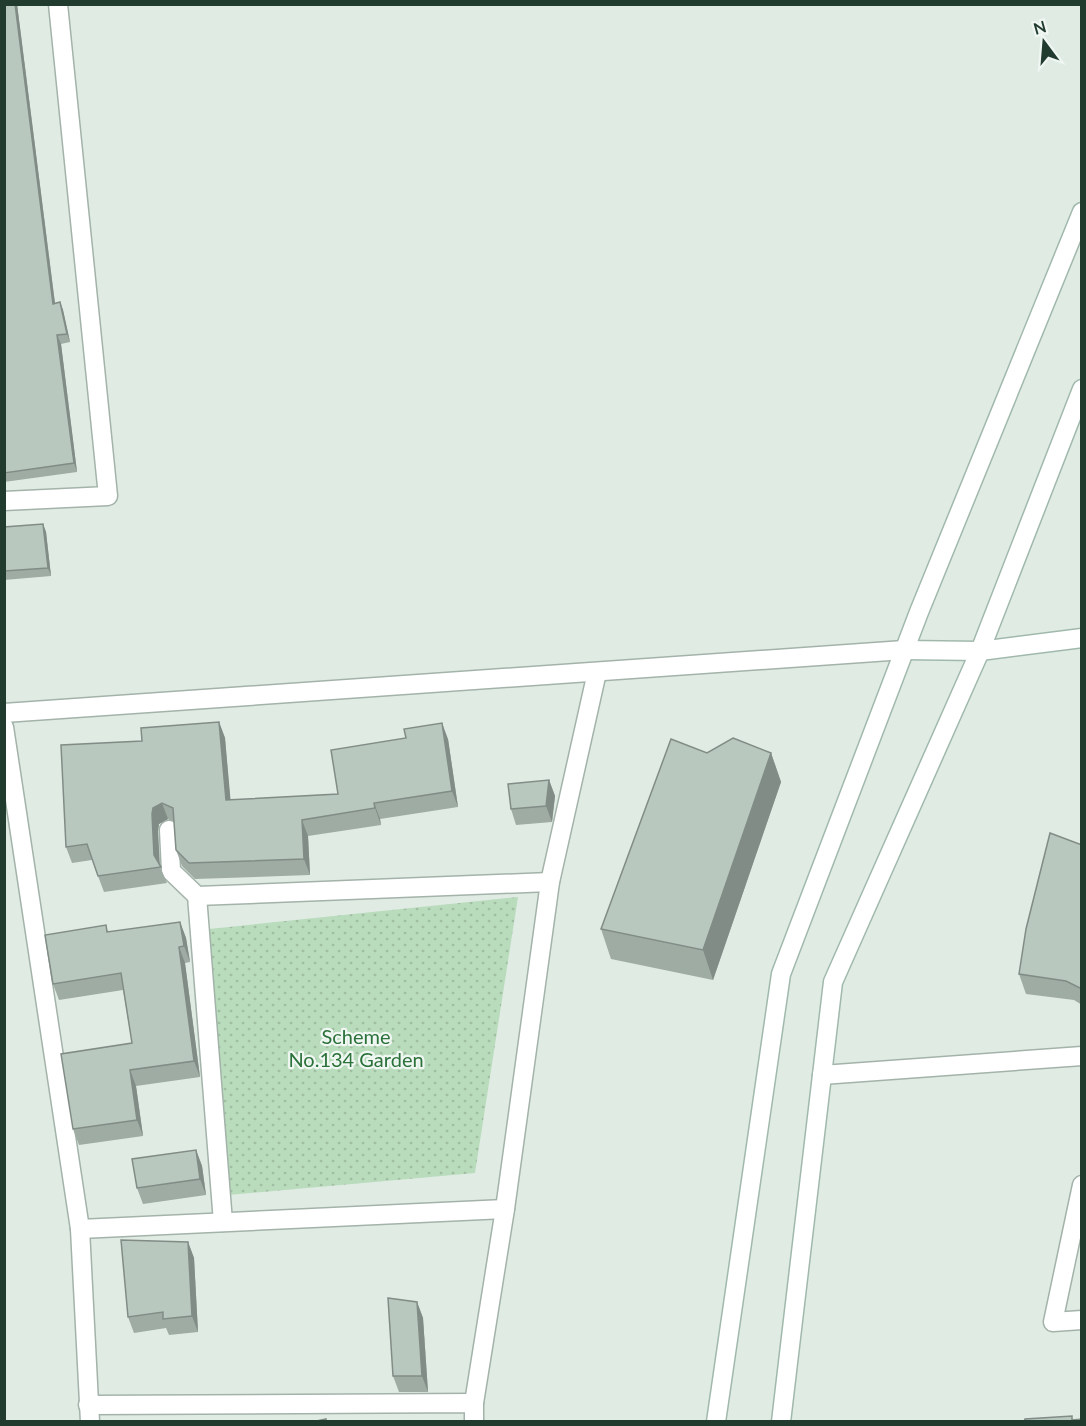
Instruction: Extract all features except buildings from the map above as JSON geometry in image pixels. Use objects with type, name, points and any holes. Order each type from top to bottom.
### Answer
[{"type":"street","points":[[4,501],[108,496],[58,4]]},
{"type":"street","points":[[716,1422],[781,974],[904,651],[1082,212]]},
{"type":"street","points":[[780,1422],[834,982],[980,651],[1082,389]]},
{"type":"street","points":[[4,713],[904,651],[980,651],[1082,638]]},
{"type":"street","points":[[4,727],[80,1229],[89,1413],[474,1412],[505,1209],[550,882],[597,672]]},
{"type":"street","points":[[169,830],[171,871],[197,896],[223,1222]]},
{"type":"street","points":[[197,896],[550,882]]},
{"type":"street","points":[[822,1075],[1082,1056]]},
{"type":"street","points":[[1082,1185],[1053,1322],[1082,1320]]},
{"type":"street","points":[[80,1229],[505,1209]]},
{"type":"green space","name":"Scheme No.134 Garden","points":[[518,897],[475,1173],[228,1195],[209,929]]}]
